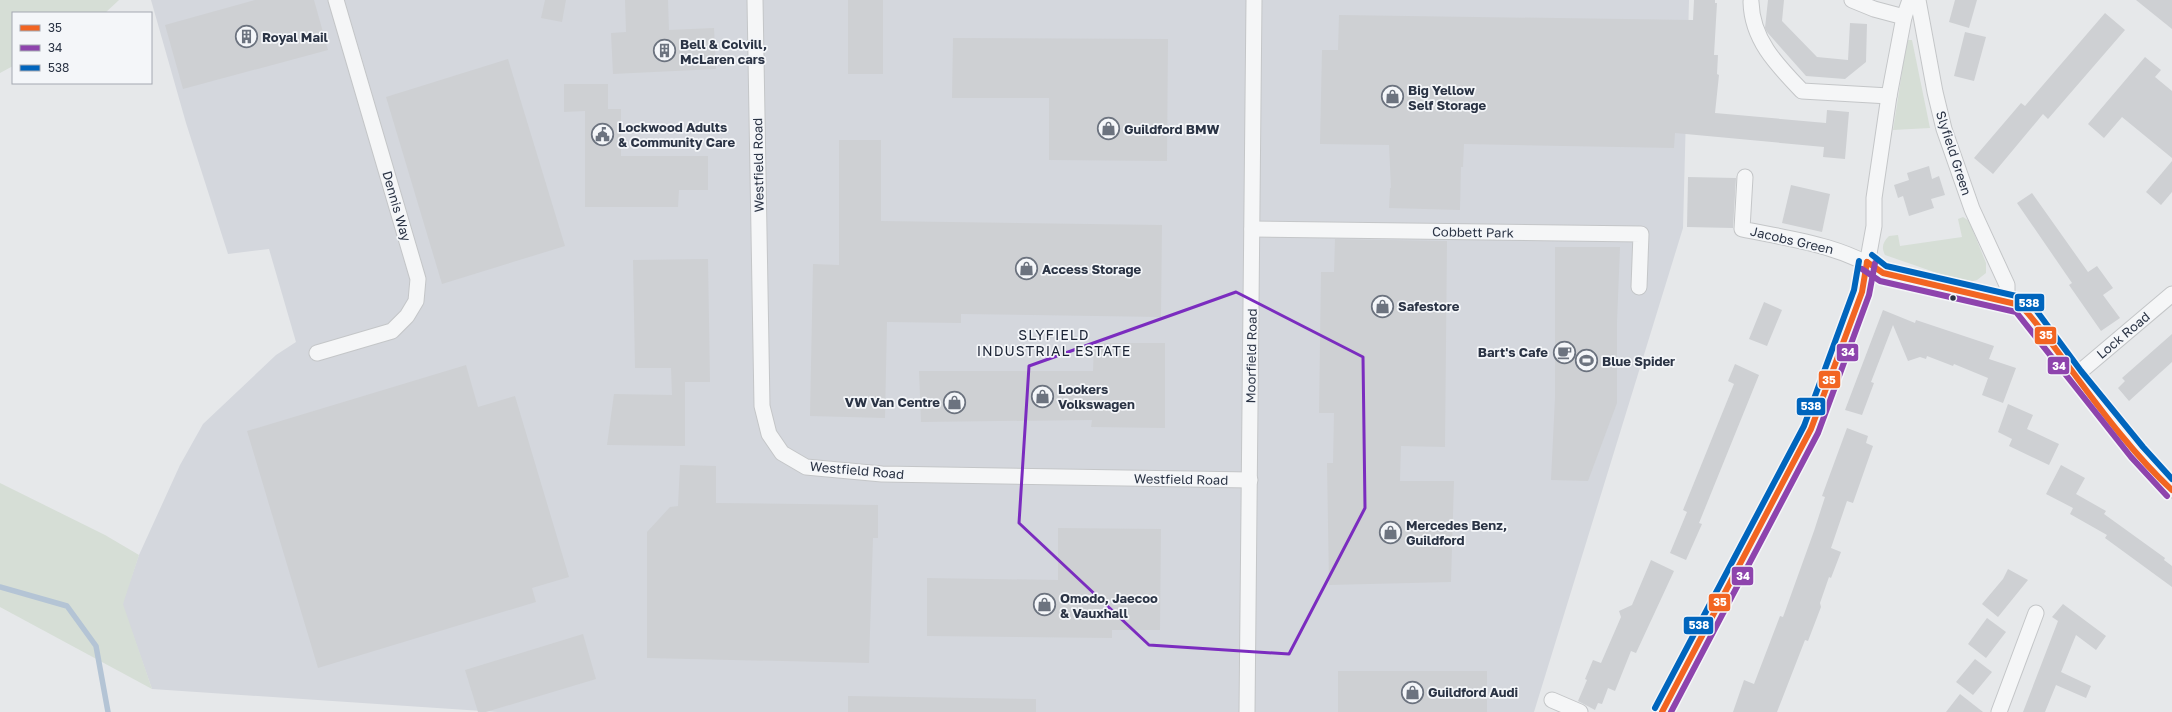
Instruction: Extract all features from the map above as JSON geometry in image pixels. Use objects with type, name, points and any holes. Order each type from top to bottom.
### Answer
[{"type":"street","name":"Dennis Way","points":[[317,353],[392,331],[407,316],[416,301],[418,279],[336,0]]},
{"type":"street","name":"Westfield Road","points":[[755,0],[762,406],[769,434],[782,453],[806,466],[876,473],[1250,480]]},
{"type":"street","name":"Moorfield Road","points":[[1247,712],[1254,0]]},
{"type":"street","points":[[1852,0],[1874,9],[1904,17]]},
{"type":"street","points":[[1662,712],[1812,429],[1862,292],[1874,226],[1874,198],[1889,96],[1904,17],[1910,0]]},
{"type":"street","name":"Slyfield Green","points":[[1918,0],[1935,92],[1944,130],[1972,209],[2007,285],[2007,300]]},
{"type":"street","points":[[1751,2],[1751,16],[1756,31],[1766,50],[1802,91],[1889,96]]},
{"type":"street","name":"Jacobs Green","points":[[1745,177],[1742,229],[1846,253],[1867,262]]},
{"type":"street","name":"Cobbett Park","points":[[1252,229],[1641,234],[1640,287]]},
{"type":"street","points":[[1867,262],[1883,273],[2020,304],[2030,315],[2075,376],[2159,478],[2172,490]]},
{"type":"street","name":"Lock Road","points":[[2075,376],[2172,294]]},
{"type":"street","points":[[1999,712],[2036,613]]},
{"type":"street","points":[[1552,700],[1580,712]]},
{"type":"highlighted area","points":[[1236,292],[1363,357],[1365,508],[1289,654],[1149,645],[1019,523],[1029,366]]},
{"type":"shaded area","points":[[0,0],[119,0],[106,12],[12,12],[12,67],[0,73]]},
{"type":"shaded area","points":[[151,0],[1689,0],[1683,228],[1534,712],[497,712],[152,689],[122,604],[139,555],[180,465],[203,424],[276,355],[296,342],[269,249],[228,254],[186,123]]},
{"type":"shaded area","points":[[1907,40],[1912,40],[1930,128],[1893,130]]},
{"type":"shaded area","points":[[1963,217],[1969,221],[1986,263],[1986,273],[1977,280],[1966,283],[1885,255],[1883,245],[1889,236],[1898,235],[1900,246],[1962,237],[1958,219]]},
{"type":"shaded area","points":[[0,483],[105,535],[139,555],[123,604],[152,689],[0,607]]},
{"type":"building","name":"Royal Mail","points":[[255,0],[314,0],[328,50],[183,89],[165,25]]},
{"type":"building","points":[[545,0],[566,0],[562,22],[541,18]]},
{"type":"building","name":"Bell & Colvill, McLaren cars","points":[[625,0],[668,0],[669,30],[714,28],[716,69],[613,74],[611,33],[626,32]]},
{"type":"building","points":[[848,0],[883,0],[883,74],[848,74]]},
{"type":"building","points":[[1694,0],[1715,0],[1715,3],[1717,3],[1714,55],[1718,55],[1717,74],[1719,75],[1715,113],[1826,123],[1827,110],[1849,112],[1845,159],[1823,157],[1824,147],[1675,133],[1674,148],[1464,144],[1463,167],[1461,167],[1460,210],[1389,208],[1391,188],[1389,145],[1320,144],[1322,50],[1338,50],[1339,15],[1693,20]]},
{"type":"building","points":[[1768,0],[1784,0],[1782,21],[1817,57],[1848,60],[1850,23],[1867,24],[1866,62],[1845,79],[1806,76],[1765,28]]},
{"type":"building","points":[[1955,0],[1977,0],[1969,28],[1949,22]]},
{"type":"building","points":[[2136,0],[2172,0],[2172,29]]},
{"type":"building","points":[[2105,13],[2125,30],[2048,119],[2043,114],[1993,174],[1974,158],[2021,103],[2025,106]]},
{"type":"building","points":[[1965,32],[1986,37],[1974,81],[1954,76]]},
{"type":"building","name":"Guildford BMW","points":[[953,38],[1168,39],[1167,161],[1049,160],[1049,98],[952,98]]},
{"type":"building","points":[[2145,57],[2161,70],[2155,77],[2172,91],[2172,158],[2122,117],[2104,138],[2088,124]]},
{"type":"building","points":[[508,59],[565,246],[442,284],[386,97]]},
{"type":"building","name":"Lockwood Adults & Community Care","points":[[564,84],[608,84],[608,109],[621,109],[621,156],[708,156],[708,190],[679,190],[678,207],[585,207],[585,111],[564,112]]},
{"type":"building","points":[[839,140],[881,140],[881,221],[1162,225],[1161,317],[961,314],[961,323],[887,322],[885,418],[810,416],[813,264],[839,265]]},
{"type":"building","points":[[2172,161],[2172,192],[2161,205],[2146,192]]},
{"type":"building","points":[[1929,166],[1932,179],[1939,176],[1945,195],[1931,199],[1934,208],[1909,216],[1903,196],[1898,198],[1894,185],[1909,180],[1907,173]]},
{"type":"building","points":[[1688,177],[1736,178],[1733,228],[1687,227]]},
{"type":"building","points":[[1791,185],[1830,194],[1822,232],[1782,223]]},
{"type":"building","points":[[2032,193],[2088,272],[2097,266],[2113,288],[2103,295],[2120,318],[2101,331],[2069,285],[2072,283],[2017,203]]},
{"type":"building","points":[[1335,239],[1447,241],[1445,447],[1401,446],[1400,481],[1454,481],[1451,582],[1329,585],[1327,463],[1333,463],[1334,413],[1319,413],[1321,272],[1334,272]]},
{"type":"building","points":[[1555,247],[1620,247],[1617,322],[1617,403],[1588,481],[1551,480],[1555,398]]},
{"type":"building","points":[[708,259],[710,382],[685,382],[685,446],[607,445],[614,394],[672,395],[671,368],[635,368],[633,260]]},
{"type":"building","points":[[1764,302],[1782,310],[1767,346],[1749,339]]},
{"type":"building","points":[[1883,310],[1915,323],[1916,320],[1994,346],[1989,359],[2016,368],[2003,403],[1982,395],[1988,378],[1954,364],[1953,366],[1927,356],[1926,359],[1920,357],[1908,361],[1893,325],[1871,382],[1874,383],[1862,415],[1845,410]]},
{"type":"building","points":[[2172,334],[2172,362],[2129,401],[2118,388],[2125,381],[2122,378]]},
{"type":"building","name":"Lookers Volkswagen","points":[[1094,343],[1165,343],[1165,428],[1091,427],[1092,420],[921,422],[919,371],[1093,371]]},
{"type":"building","points":[[1735,364],[1759,375],[1699,523],[1702,524],[1686,560],[1670,553],[1687,512],[1683,510],[1734,384],[1728,381]]},
{"type":"building","points":[[466,365],[478,407],[515,396],[569,577],[532,588],[536,602],[318,668],[247,431]]},
{"type":"building","points":[[2008,404],[2033,415],[2027,429],[2059,444],[2049,465],[2009,446],[2012,439],[1998,432]]},
{"type":"building","points":[[1847,428],[1868,436],[1866,443],[1873,446],[1853,503],[1847,501],[1831,548],[1841,552],[1831,578],[1829,577],[1820,603],[1821,607],[1808,641],[1805,640],[1777,712],[1733,712],[1744,680],[1754,684],[1780,616],[1783,617],[1825,497],[1822,496]]},
{"type":"building","points":[[680,465],[716,466],[716,503],[878,505],[878,538],[873,538],[869,663],[647,658],[647,532],[670,507],[678,506]]},
{"type":"building","points":[[2061,465],[2085,478],[2076,494],[2106,511],[2104,514],[2165,558],[2164,560],[2172,566],[2172,587],[2105,538],[2107,535],[2070,514],[2073,508],[2046,494]]},
{"type":"building","name":"Omodo, Jaecoo & Vauxhall","points":[[1058,528],[1161,529],[1160,630],[1112,630],[1112,638],[927,636],[927,578],[1058,580]]},
{"type":"building","points":[[1651,560],[1674,571],[1636,653],[1631,651],[1615,691],[1608,688],[1602,704],[1598,703],[1595,710],[1578,701],[1587,680],[1585,679],[1593,660],[1601,663],[1621,617],[1619,611],[1632,605]]},
{"type":"building","points":[[2008,569],[2028,580],[1998,617],[1982,604],[2003,579]]},
{"type":"building","points":[[2063,604],[2106,636],[2096,650],[2076,635],[2061,672],[2091,686],[2086,698],[2056,685],[2045,712],[2023,712],[2058,621],[2052,617]]},
{"type":"building","points":[[1987,618],[2006,632],[1986,658],[1968,644]]},
{"type":"building","points":[[583,634],[596,679],[486,712],[478,712],[465,670]]},
{"type":"building","points":[[1975,659],[1992,672],[1973,695],[1956,682]]},
{"type":"building","name":"Guildford Audi","points":[[1338,671],[1487,671],[1487,712],[1338,712]]},
{"type":"building","points":[[1960,694],[1983,712],[1946,712]]},
{"type":"building","points":[[848,696],[1036,699],[1036,712],[848,712]]},
{"type":"waterway","points":[[0,587],[67,606],[96,646],[108,712]]},
{"type":"transit line","name":"538","points":[[1872,255],[1886,266],[2025,298],[2036,310],[2081,371],[2143,447],[2172,479]]},
{"type":"transit line","name":"538","points":[[1655,708],[1804,426],[1854,290],[1859,261]]},
{"type":"transit line","name":"35","points":[[1867,262],[1883,273],[2020,305],[2042,330],[2121,435],[2146,464],[2172,490]]},
{"type":"transit line","name":"35","points":[[1662,712],[1811,429],[1862,292],[1867,262]]},
{"type":"transit line","name":"34","points":[[1671,712],[1818,433],[1869,295],[1875,263]]},
{"type":"transit line","name":"34","points":[[1862,269],[1880,281],[2016,312],[2131,457],[2167,496]]},
{"type":"place","name":"Royal Mail","points":[[246,37]]},
{"type":"place","name":"Bell & Colvill, McLaren cars","points":[[664,51]]},
{"type":"place","name":"Big Yellow Self Storage","points":[[1393,97]]},
{"type":"place","name":"Guildford BMW","points":[[1108,129]]},
{"type":"place","name":"Lockwood Adults & Community Care","points":[[603,134]]},
{"type":"place","name":"Access Storage","points":[[1027,269]]},
{"type":"place","name":"Safestore","points":[[1383,306]]},
{"type":"place","name":"Bart's Cafe","points":[[1564,352]]},
{"type":"place","name":"Blue Spider","points":[[1586,361]]},
{"type":"place","name":"Lookers Volkswagen","points":[[1043,396]]},
{"type":"place","name":"VW Van Centre","points":[[955,402]]},
{"type":"place","name":"Mercedes Benz, Guildford","points":[[1390,532]]},
{"type":"place","name":"Omodo, Jaecoo & Vauxhall","points":[[1044,605]]},
{"type":"place","name":"Guildford Audi","points":[[1413,692]]},
{"type":"district","name":"SLYFIELD INDUSTRIAL ESTATE","points":[[1054,344]]}]
